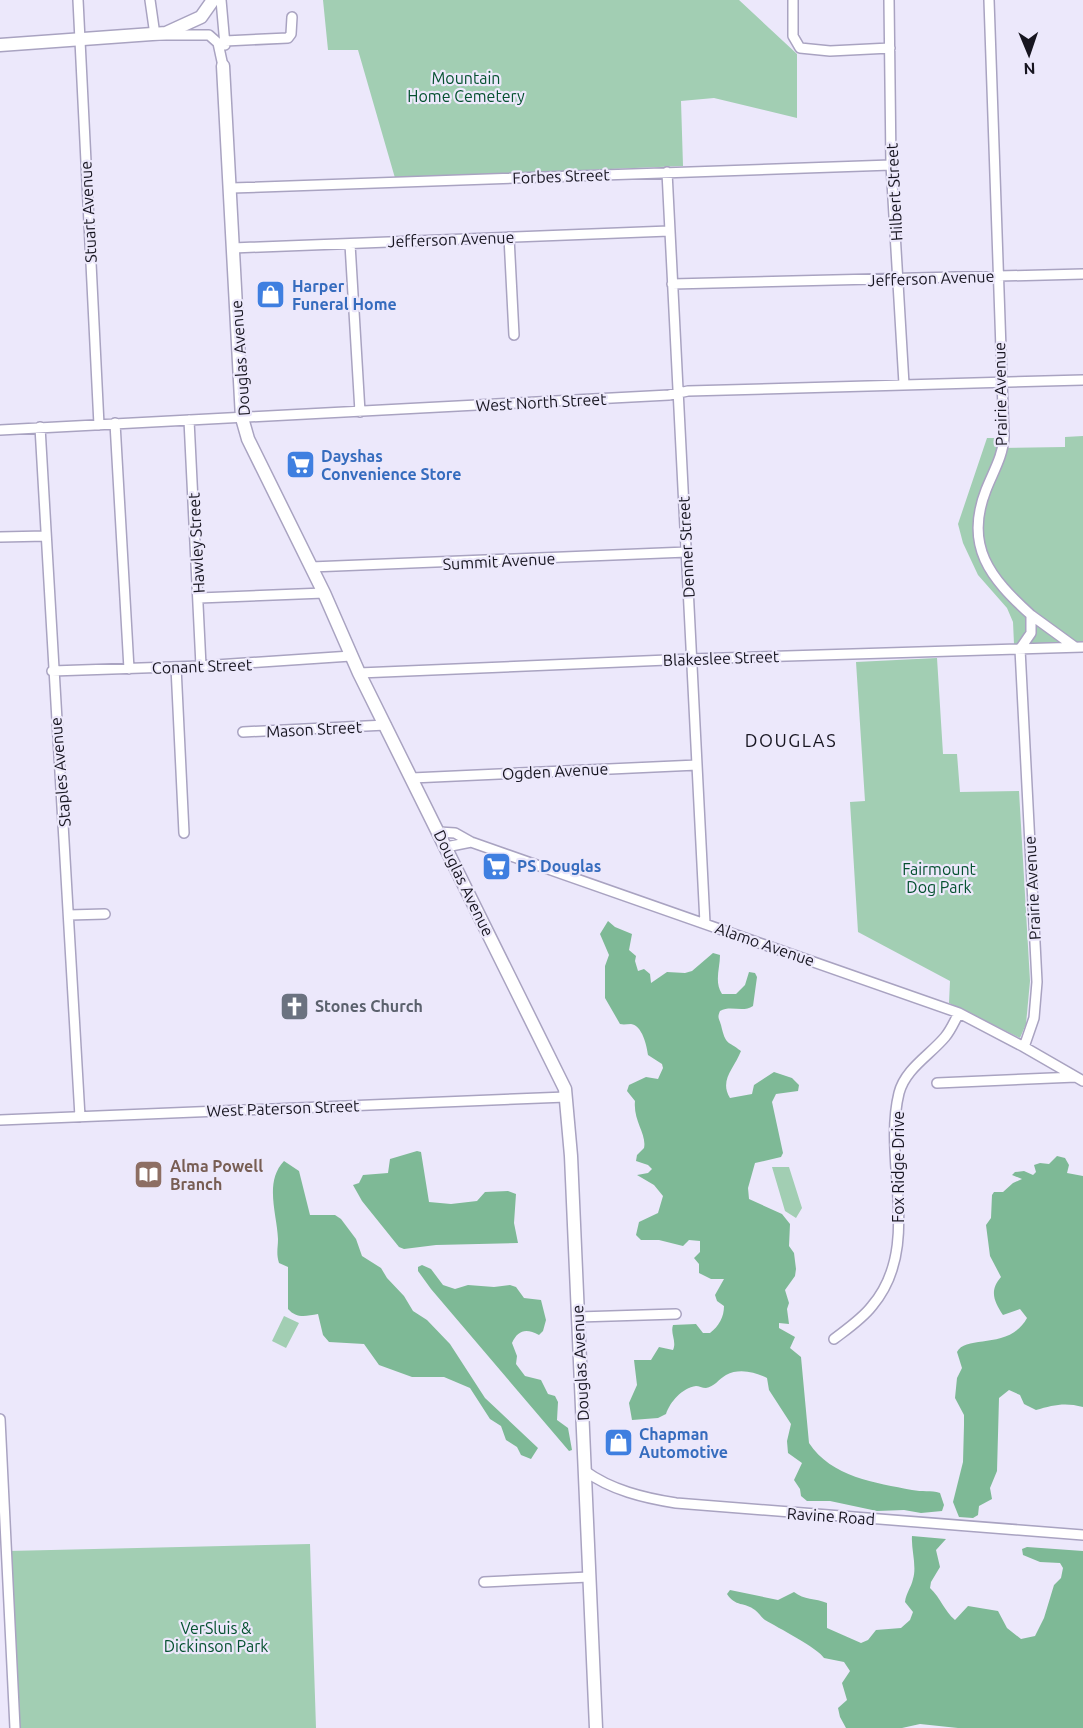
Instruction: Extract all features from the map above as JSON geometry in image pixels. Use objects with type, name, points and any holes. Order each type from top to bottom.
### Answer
[{"type":"main road","points":[[0,45],[155,35],[193,22],[207,11],[213,0]]},
{"type":"main road","name":"Douglas Avenue","points":[[223,66],[242,418],[256,457],[324,593],[358,673],[562,1080],[566,1097],[596,1728]]},
{"type":"street","name":"Stuart Avenue","points":[[78,0],[99,425]]},
{"type":"street","points":[[150,0],[155,35]]},
{"type":"street","name":"Douglas Avenue","points":[[221,0],[225,41],[223,66]]},
{"type":"street","points":[[793,0],[795,43],[806,49],[890,48]]},
{"type":"street","name":"Hilbert Street","points":[[889,0],[891,165],[904,384]]},
{"type":"street","name":"Prairie Avenue","points":[[989,0],[996,276],[1004,448],[977,519],[978,543],[995,579],[1031,615],[1032,633],[1020,649],[1037,982],[1034,1018],[1024,1047]]},
{"type":"street","points":[[225,41],[288,38],[291,34],[292,16]]},
{"type":"street","name":"Douglas Avenue","points":[[155,35],[213,37],[218,43],[223,66]]},
{"type":"street","name":"Forbes Street","points":[[231,189],[891,165]]},
{"type":"street","name":"Denner Street","points":[[667,172],[705,923]]},
{"type":"street","name":"Jefferson Avenue","points":[[233,248],[669,231]]},
{"type":"street","points":[[509,237],[514,335]]},
{"type":"street","points":[[350,244],[360,412]]},
{"type":"street","name":"Jefferson Avenue","points":[[672,284],[1083,274]]},
{"type":"street","name":"West North Street","points":[[0,430],[678,393],[1083,380]]},
{"type":"street","name":"Hawley Street","points":[[189,420],[201,666]]},
{"type":"street","points":[[116,423],[129,669]]},
{"type":"street","name":"Staples Avenue","points":[[40,427],[52,671],[80,1117]]},
{"type":"street","points":[[0,537],[46,536]]},
{"type":"street","name":"Summit Avenue","points":[[311,567],[687,552]]},
{"type":"street","points":[[199,598],[324,593]]},
{"type":"street","points":[[1031,615],[1079,647]]},
{"type":"street","name":"Blakeslee Street","points":[[358,673],[691,658],[1079,647]]},
{"type":"street","name":"Conant Street","points":[[52,671],[201,666],[351,656]]},
{"type":"street","points":[[176,667],[184,833]]},
{"type":"street","name":"Mason Street","points":[[243,732],[386,725]]},
{"type":"street","name":"Ogden Avenue","points":[[412,778],[697,765]]},
{"type":"street","name":"Alamo Avenue","points":[[439,832],[455,833],[471,842],[958,1014],[1024,1047],[1080,1079]]},
{"type":"street","points":[[446,847],[471,842]]},
{"type":"street","points":[[69,915],[105,914]]},
{"type":"street","name":"Fox Ridge Drive","points":[[834,1339],[872,1306],[894,1265],[898,1236],[894,1120],[899,1091],[912,1069],[946,1036],[958,1014]]},
{"type":"street","points":[[937,1083],[1080,1079]]},
{"type":"street","name":"West Paterson Street","points":[[0,1120],[566,1097]]},
{"type":"street","points":[[578,1317],[676,1314]]},
{"type":"street","points":[[0,1419],[4,1562],[15,1728]]},
{"type":"street","name":"Ravine Road","points":[[585,1471],[598,1481],[628,1492],[676,1503],[1083,1534]]},
{"type":"street","points":[[484,1582],[589,1577]]},
{"type":"green space","name":"Mountain Home Cemetery","points":[[323,0],[739,0],[797,54],[797,118],[714,98],[681,101],[683,166],[395,178],[358,50],[328,50]]},
{"type":"green space","points":[[1083,436],[1083,643],[1014,644],[1013,622],[1007,608],[978,575],[963,543],[958,524],[987,438],[998,438],[998,448],[1065,447],[1065,437]]},
{"type":"green space","name":"Fairmount Dog Park","points":[[937,658],[943,754],[957,754],[960,792],[1019,791],[1030,981],[1026,1024],[1020,1038],[949,1003],[950,981],[858,932],[850,802],[865,801],[856,662]]},
{"type":"green space","points":[[608,921],[615,927],[632,934],[629,950],[636,956],[638,971],[644,969],[650,974],[651,983],[667,972],[692,971],[713,953],[720,955],[718,980],[722,994],[736,994],[745,985],[749,972],[755,973],[757,977],[753,1006],[720,1011],[719,1019],[726,1040],[741,1051],[729,1074],[726,1086],[730,1098],[752,1094],[754,1085],[774,1072],[792,1078],[799,1085],[798,1091],[776,1094],[772,1102],[783,1153],[781,1157],[755,1163],[748,1188],[749,1199],[782,1214],[790,1224],[789,1246],[794,1253],[796,1269],[795,1276],[785,1290],[789,1303],[787,1309],[789,1324],[779,1323],[779,1328],[795,1337],[790,1348],[801,1357],[809,1443],[829,1464],[855,1477],[916,1491],[940,1493],[944,1505],[942,1511],[921,1513],[904,1510],[877,1511],[830,1501],[807,1501],[801,1496],[800,1489],[794,1480],[802,1463],[788,1453],[787,1441],[791,1424],[769,1390],[767,1378],[757,1374],[736,1372],[726,1375],[709,1387],[691,1387],[677,1396],[666,1414],[658,1418],[632,1420],[629,1403],[637,1385],[634,1360],[651,1360],[659,1347],[673,1350],[673,1325],[696,1324],[703,1333],[710,1333],[723,1314],[724,1306],[717,1301],[715,1295],[724,1279],[711,1279],[699,1273],[699,1264],[694,1258],[700,1252],[700,1241],[689,1240],[683,1246],[659,1240],[641,1240],[636,1235],[639,1222],[658,1213],[663,1196],[654,1185],[637,1175],[648,1173],[652,1169],[636,1161],[637,1155],[644,1148],[644,1138],[636,1115],[635,1101],[627,1091],[629,1085],[646,1077],[658,1079],[663,1068],[662,1064],[648,1055],[638,1028],[631,1024],[620,1024],[605,998],[605,966],[609,955],[600,934]]},
{"type":"green space","points":[[417,1151],[421,1152],[429,1202],[451,1204],[477,1201],[485,1192],[508,1191],[516,1194],[514,1223],[518,1243],[436,1245],[404,1249],[399,1247],[362,1201],[353,1185],[359,1183],[363,1175],[388,1173],[390,1159]]},
{"type":"green space","points":[[1057,1156],[1065,1158],[1069,1165],[1067,1173],[1083,1176],[1083,1407],[1059,1405],[1036,1410],[1024,1404],[1020,1395],[1009,1390],[999,1398],[997,1471],[990,1488],[992,1499],[979,1506],[978,1515],[973,1518],[959,1517],[953,1502],[963,1462],[964,1415],[955,1398],[957,1378],[962,1368],[957,1352],[969,1344],[1010,1335],[1027,1318],[1020,1309],[1003,1315],[995,1301],[995,1287],[1001,1277],[990,1256],[986,1225],[991,1218],[992,1195],[994,1192],[1003,1192],[1022,1179],[1012,1175],[1015,1172],[1024,1171],[1033,1175],[1036,1172],[1034,1165],[1049,1164]]},
{"type":"green space","points":[[284,1161],[299,1171],[310,1215],[335,1215],[341,1219],[356,1239],[362,1256],[381,1268],[413,1311],[427,1320],[450,1344],[485,1398],[538,1448],[531,1459],[521,1455],[517,1447],[506,1440],[501,1426],[490,1419],[470,1388],[444,1377],[412,1377],[379,1365],[364,1344],[329,1342],[323,1335],[318,1314],[298,1316],[288,1309],[288,1267],[279,1263],[278,1259],[273,1198],[274,1179]]},
{"type":"green space","points":[[772,1167],[789,1167],[802,1208],[796,1218],[785,1211]]},
{"type":"green space","points":[[422,1265],[431,1269],[443,1285],[455,1289],[468,1285],[494,1287],[510,1285],[516,1287],[524,1298],[541,1300],[546,1320],[543,1331],[539,1335],[526,1331],[517,1335],[512,1343],[517,1356],[516,1364],[525,1376],[541,1380],[548,1394],[555,1396],[558,1402],[557,1420],[568,1428],[572,1450],[569,1451],[431,1289],[418,1271],[418,1267]]},
{"type":"green space","points":[[284,1316],[299,1323],[286,1348],[272,1341]]},
{"type":"green space","points":[[912,1536],[946,1539],[936,1550],[940,1567],[930,1588],[955,1620],[968,1606],[998,1611],[1007,1628],[1021,1639],[1035,1636],[1044,1618],[1054,1585],[1061,1578],[1063,1568],[1060,1563],[1040,1562],[1023,1555],[1022,1549],[1027,1547],[1083,1551],[1083,1728],[958,1728],[920,1724],[902,1728],[846,1728],[838,1708],[847,1700],[842,1683],[850,1671],[844,1662],[824,1658],[806,1644],[765,1620],[756,1611],[733,1601],[727,1594],[730,1590],[778,1600],[794,1592],[827,1603],[827,1628],[861,1643],[868,1640],[876,1630],[901,1628],[910,1620],[913,1612],[905,1602],[914,1574]]},
{"type":"green space","name":"VerSluis & Dickinson Park","points":[[310,1544],[316,1728],[15,1728],[8,1551]]},
{"type":"place","name":"Harper Funeral Home","points":[[271,295]]},
{"type":"place","name":"Dayshas Convenience Store","points":[[300,465]]},
{"type":"place","name":"PS Douglas","points":[[496,866]]},
{"type":"place","name":"Stones Church","points":[[294,1006]]},
{"type":"place","name":"Alma Powell Branch","points":[[149,1175]]},
{"type":"place","name":"Chapman Automotive","points":[[618,1443]]},
{"type":"district","name":"DOUGLAS","points":[[791,741]]}]
